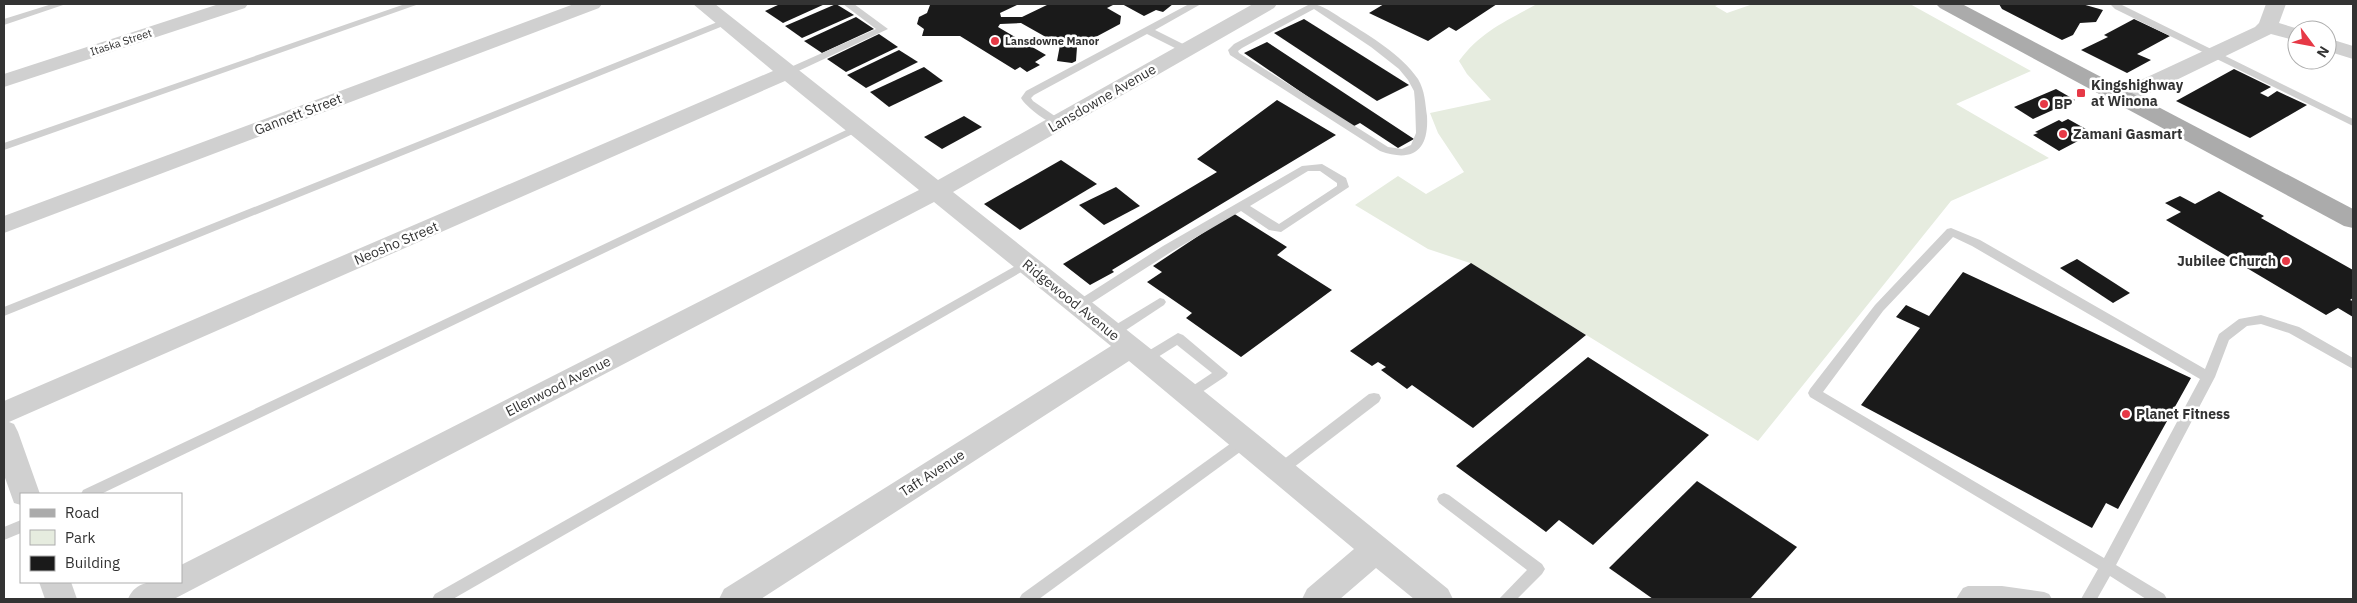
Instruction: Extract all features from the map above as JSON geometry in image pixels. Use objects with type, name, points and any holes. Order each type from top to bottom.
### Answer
[{"type":"main road","points":[[1959,6],[2123,97],[2353,220]]},
{"type":"street","name":"Itaska Street","points":[[4,81],[238,4]]},
{"type":"street","name":"Gannett Street","points":[[4,225],[592,4]]},
{"type":"street","name":"Lansdowne Avenue","points":[[935,191],[1267,4]]},
{"type":"street","points":[[2123,97],[2262,31],[2268,26],[2276,4]]},
{"type":"street","name":"Ridgewood Avenue","points":[[712,9],[935,191],[1246,440],[1437,599]]},
{"type":"street","points":[[2268,26],[2287,32]]},
{"type":"street","points":[[2337,47],[2353,52]]},
{"type":"street","name":"Neosho Street","points":[[4,413],[788,72]]},
{"type":"street","name":"Ellenwood Avenue","points":[[182,580],[935,191]]},
{"type":"street","name":"Taft Avenue","points":[[735,599],[1129,346]]},
{"type":"street","points":[[4,432],[25,493]]},
{"type":"street","points":[[1318,599],[1376,550]]},
{"type":"street","points":[[55,583],[61,599]]},
{"type":"street","name":"Ellenwood Avenue","points":[[144,599],[176,583]]},
{"type":"lane","points":[[4,22],[61,4]]},
{"type":"lane","points":[[4,147],[414,4]]},
{"type":"lane","points":[[788,72],[883,29],[848,4]]},
{"type":"lane","points":[[1058,123],[1029,103],[1026,98],[1030,93],[1196,4]]},
{"type":"lane","points":[[1313,6],[1385,52],[1407,72],[1419,91],[1422,118],[1421,136],[1418,145],[1404,153],[1395,153],[1384,149],[1235,55],[1233,50],[1238,46],[1313,6],[1329,8],[1335,4]]},
{"type":"lane","points":[[2116,4],[2118,8],[2353,123]]},
{"type":"lane","points":[[4,312],[712,9]]},
{"type":"lane","points":[[1147,30],[1187,50]]},
{"type":"lane","points":[[90,493],[858,127]]},
{"type":"lane","points":[[1078,306],[1166,249],[1240,205],[1306,168],[1322,167],[1342,181],[1343,187],[1281,228],[1273,227],[1240,205]]},
{"type":"lane","points":[[2159,599],[1815,393],[1880,308],[1951,232],[1976,243],[2208,377]]},
{"type":"lane","points":[[440,599],[1026,264]]},
{"type":"lane","points":[[1129,346],[1160,302]]},
{"type":"lane","points":[[2089,599],[2208,377],[2224,336],[2250,319],[2262,320],[2294,330],[2353,364]]},
{"type":"lane","points":[[1129,346],[1178,338],[1221,372],[1190,395]]},
{"type":"lane","points":[[1280,470],[1374,398]]},
{"type":"lane","points":[[1027,599],[1246,440]]},
{"type":"lane","points":[[1444,499],[1537,569],[1507,599]]},
{"type":"lane","points":[[4,534],[20,526]]},
{"type":"lane","points":[[1964,599],[1968,594],[2002,593],[2044,599]]},
{"type":"green space","points":[[1537,4],[1721,4],[1715,6],[1727,13],[1753,4],[1910,4],[2031,71],[1956,104],[2049,158],[1951,201],[1758,441],[1470,263],[1428,249],[1355,205],[1398,176],[1426,194],[1464,172],[1438,133],[1430,113],[1491,100],[1467,74],[1459,61],[1485,35]]},
{"type":"building","points":[[780,4],[825,4],[783,23],[765,11]]},
{"type":"building","points":[[836,4],[854,15],[802,38],[785,26]]},
{"type":"building","name":"Lansdowne Manor","points":[[1019,4],[1000,13],[1001,17],[1022,17],[1049,4],[1115,4],[1107,8],[1121,16],[1120,24],[1077,47],[1076,61],[1072,63],[1057,61],[1060,45],[1021,23],[1000,24],[998,27],[1046,55],[1035,62],[1040,65],[1027,72],[1020,67],[1015,70],[960,36],[922,36],[924,29],[917,24],[919,17],[927,13],[930,5]]},
{"type":"building","name":"Lansdowne Manor","points":[[1122,4],[1173,4],[1163,12],[1156,10],[1144,16]]},
{"type":"building","points":[[1384,4],[1497,4],[1456,31],[1449,27],[1428,41],[1369,13]]},
{"type":"building","points":[[1999,4],[2082,4],[2103,10],[2096,22],[2080,23],[2073,35],[2062,40],[2002,9]]},
{"type":"building","points":[[856,17],[874,29],[822,53],[804,41]]},
{"type":"building","points":[[1304,19],[1409,85],[1377,101],[1274,33]]},
{"type":"building","points":[[2134,19],[2170,36],[2137,54],[2151,60],[2127,73],[2081,50],[2108,37],[2104,35]]},
{"type":"building","points":[[879,34],[898,47],[846,72],[827,59]]},
{"type":"building","points":[[1267,42],[1414,139],[1398,148],[1360,123],[1352,127],[1244,53]]},
{"type":"building","points":[[899,50],[918,62],[866,88],[847,75]]},
{"type":"building","points":[[924,67],[943,81],[889,107],[870,92]]},
{"type":"building","points":[[2234,69],[2271,87],[2260,93],[2268,97],[2277,91],[2307,105],[2250,138],[2176,101]]},
{"type":"building","name":"BP","points":[[2056,89],[2075,100],[2033,119],[2014,107]]},
{"type":"building","points":[[1277,100],[1336,135],[1090,285],[1063,264],[1217,172],[1197,159]]},
{"type":"building","points":[[964,116],[982,127],[942,149],[924,137]]},
{"type":"building","name":"Zamani Gasmart","points":[[2068,119],[2093,133],[2059,151],[2033,135],[2038,133],[2035,132],[2059,120],[2062,122]]},
{"type":"building","points":[[1061,160],[1097,184],[1020,230],[984,204]]},
{"type":"building","points":[[1116,187],[1140,206],[1104,225],[1079,205]]},
{"type":"building","name":"Jubilee Church","points":[[2219,191],[2264,216],[2261,218],[2353,270],[2353,298],[2350,300],[2353,301],[2353,317],[2338,308],[2326,315],[2166,220],[2181,212],[2165,203],[2180,196],[2195,204]]},
{"type":"building","points":[[1233,213],[1287,247],[1277,255],[1332,290],[1241,357],[1186,318],[1192,313],[1147,282],[1162,272],[1153,266]]},
{"type":"building","points":[[2077,259],[2130,293],[2113,303],[2060,268]]},
{"type":"building","points":[[1471,263],[1586,335],[1473,428],[1412,385],[1407,389],[1381,370],[1386,367],[1378,362],[1372,366],[1350,351]]},
{"type":"building","points":[[1963,272],[2191,378],[2118,509],[2106,503],[2092,528],[1861,405],[1920,328],[1896,317],[1906,305],[1929,316]]},
{"type":"building","points":[[1588,357],[1709,435],[1593,545],[1559,520],[1546,532],[1456,466]]},
{"type":"building","points":[[1697,481],[1797,547],[1750,599],[1653,599],[1609,568]]},
{"type":"place","name":"Lansdowne Manor","points":[[995,41]]},
{"type":"place","name":"Kingshighway at Winona","points":[[2081,93]]},
{"type":"place","name":"BP","points":[[2044,104]]},
{"type":"place","name":"Zamani Gasmart","points":[[2063,134]]},
{"type":"place","name":"Jubilee Church","points":[[2286,261]]},
{"type":"place","name":"Planet Fitness","points":[[2126,414]]}]
